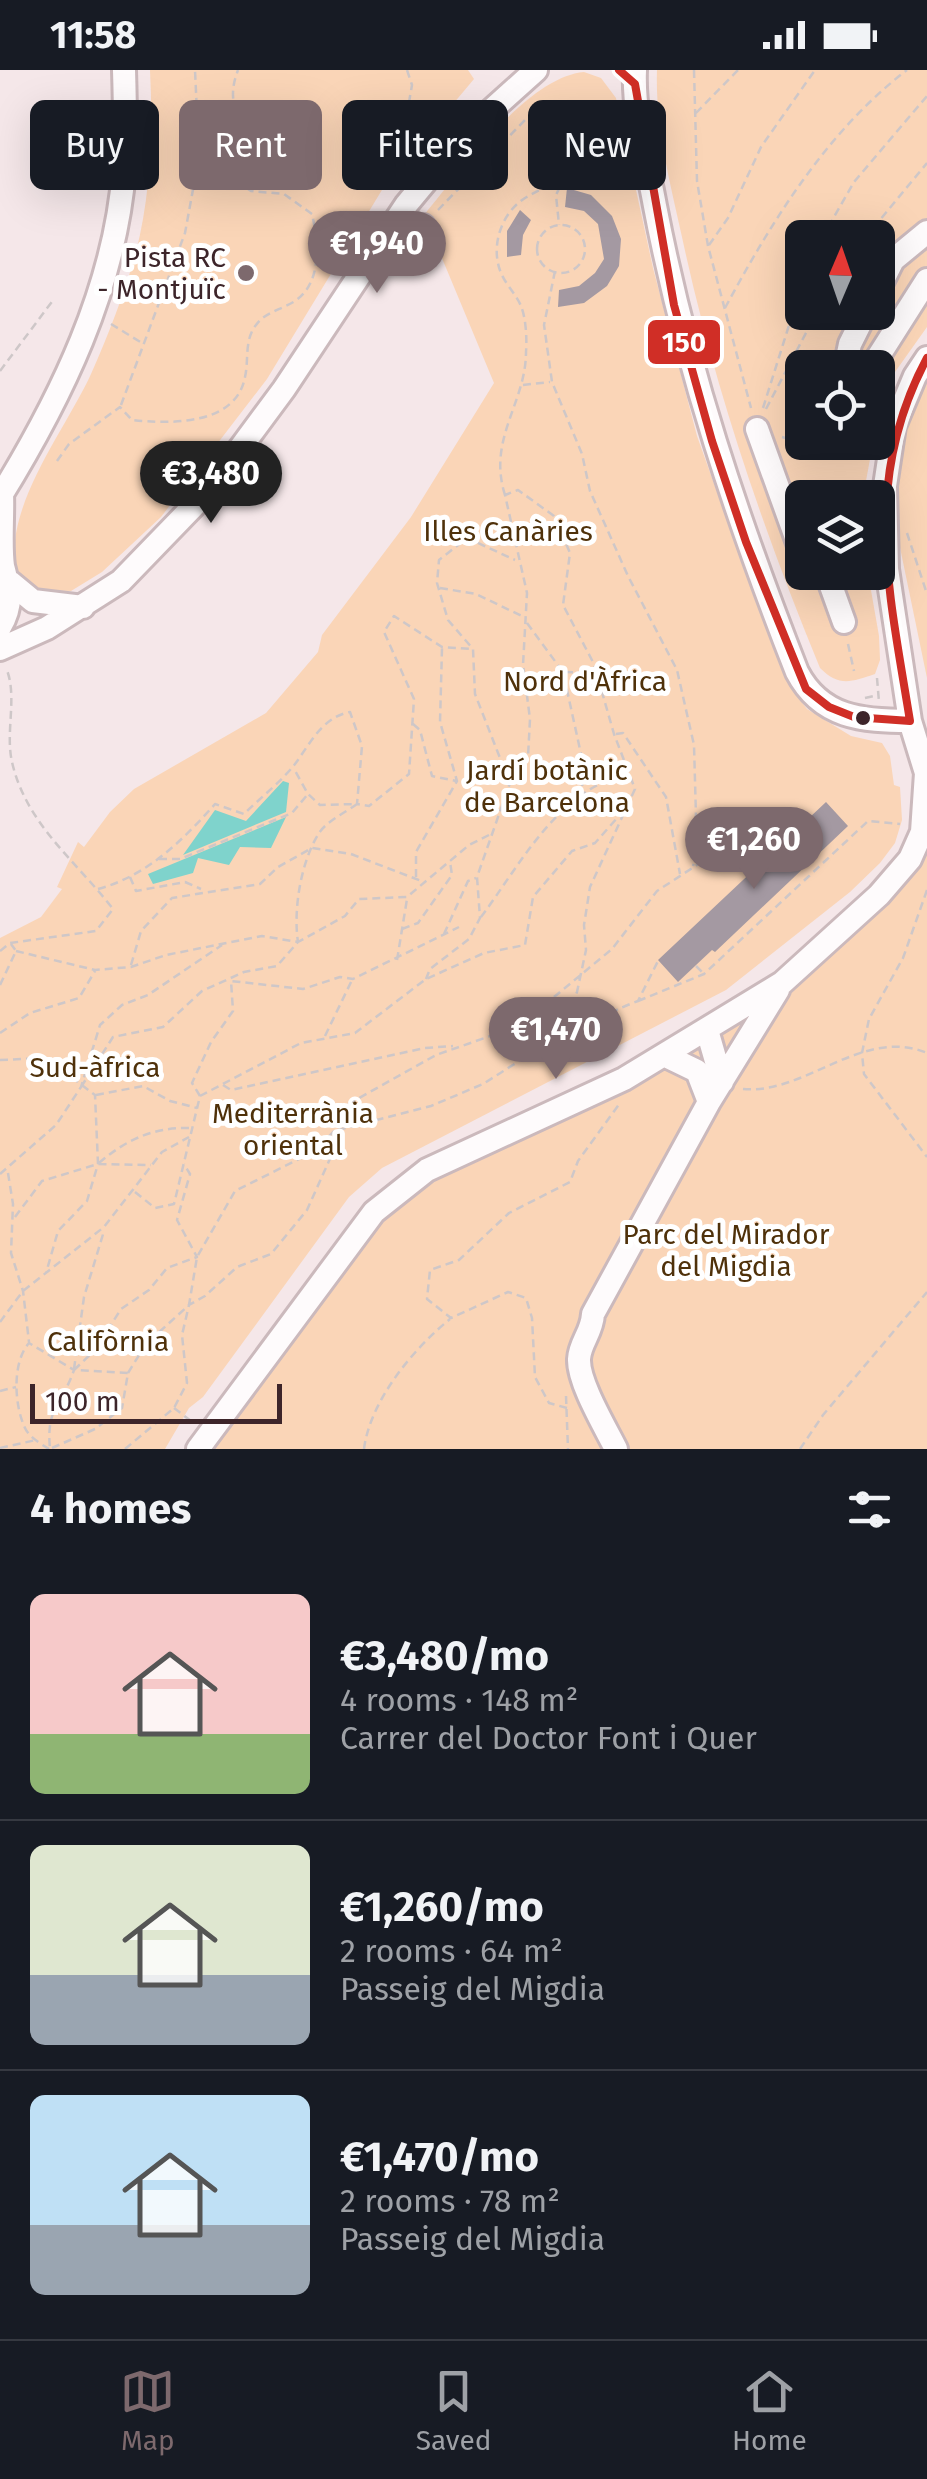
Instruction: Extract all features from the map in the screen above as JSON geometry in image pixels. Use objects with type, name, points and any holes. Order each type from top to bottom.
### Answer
[{"type":"street","points":[[0,627],[6,616],[1,495],[60,391],[101,284],[124,173],[124,70]]},
{"type":"street","points":[[0,649],[83,607],[121,581],[210,488],[284,389],[406,205],[466,133],[536,70]]},
{"type":"street","points":[[630,75],[674,305],[740,525],[797,672],[820,704],[843,714],[864,720],[910,721]]},
{"type":"street","points":[[410,254],[423,226]]},
{"type":"street","points":[[895,258],[927,232]]},
{"type":"street","points":[[882,350],[927,280]]},
{"type":"street","points":[[197,1438],[374,1212],[427,1170],[624,1079],[782,983],[879,895],[910,858],[922,832],[926,774],[910,721],[887,569],[885,486],[894,426],[927,358]]},
{"type":"street","points":[[757,429],[785,507]]},
{"type":"street","points":[[4,570],[32,602],[83,607]]},
{"type":"street","points":[[832,590],[844,622]]},
{"type":"street","points":[[616,1449],[579,1367],[580,1349],[592,1330],[594,1314],[715,1092],[782,983]]},
{"type":"street","points":[[707,1030],[715,1092]]},
{"type":"street","points":[[666,1056],[698,1070],[715,1092]]},
{"type":"path","points":[[56,461],[69,444],[120,407],[185,234],[199,157],[195,70]]},
{"type":"path","points":[[120,407],[132,420],[192,422],[225,406],[242,390],[248,338],[257,322],[296,300],[317,261],[318,239],[312,214],[284,194],[251,192],[238,182],[236,170],[244,148],[233,105],[238,70]]},
{"type":"path","points":[[407,70],[412,84],[409,100]]},
{"type":"path","points":[[694,70],[697,181],[708,246],[757,429]]},
{"type":"path","points":[[694,114],[738,70]]},
{"type":"path","points":[[708,246],[728,218],[761,147],[815,70]]},
{"type":"path","points":[[724,308],[766,233],[812,166],[882,89],[907,70]]},
{"type":"path","points":[[832,220],[854,182],[927,96]]},
{"type":"path","points":[[423,226],[528,118]]},
{"type":"path","points":[[880,220],[927,163]]},
{"type":"path","points":[[480,918],[477,877],[510,782],[528,757],[530,719],[523,666],[526,593],[500,481],[506,424],[521,385],[527,354],[522,308],[501,276],[498,238],[518,203],[541,190]]},
{"type":"path","points":[[558,190],[559,225]]},
{"type":"path","points":[[559,225],[580,234],[585,252],[573,270],[555,272],[541,262],[537,244],[544,232],[559,225]]},
{"type":"path","points":[[555,272],[544,325],[552,382],[613,542],[678,670],[694,746],[693,868]]},
{"type":"path","points":[[0,371],[54,299]]},
{"type":"path","points":[[91,314],[144,344]]},
{"type":"path","points":[[757,429],[788,330]]},
{"type":"path","points":[[757,429],[808,330]]},
{"type":"path","points":[[521,385],[552,382]]},
{"type":"path","points":[[242,390],[252,391]]},
{"type":"path","points":[[757,429],[785,437]]},
{"type":"path","points":[[505,495],[518,490],[554,516],[570,552],[562,605],[596,673],[614,734],[636,788],[590,887],[584,924],[586,950],[566,1016],[538,1049]]},
{"type":"path","points":[[907,532],[927,594]]},
{"type":"path","points":[[510,782],[475,694],[473,649],[448,620],[439,588],[439,560],[467,538],[518,562]]},
{"type":"path","points":[[439,588],[476,594],[527,621],[563,672],[583,764],[582,792]]},
{"type":"path","points":[[293,767],[308,794],[320,805],[369,806],[409,774],[414,699],[384,632],[394,616],[442,647],[473,649]]},
{"type":"path","points":[[844,622],[854,671]]},
{"type":"path","points":[[416,880],[416,852],[457,781],[440,722],[442,647]]},
{"type":"path","points":[[0,658],[10,672],[11,760],[26,802],[65,858],[114,909],[96,930],[10,943],[0,951]]},
{"type":"path","points":[[563,672],[596,673]]},
{"type":"path","points":[[877,678],[879,712]]},
{"type":"path","points":[[852,700],[878,696]]},
{"type":"path","points":[[98,889],[158,859],[181,842],[216,804],[244,814],[293,767],[308,743],[336,714],[350,712],[362,746],[358,804]]},
{"type":"path","points":[[412,723],[420,730],[432,776],[457,781]]},
{"type":"path","points":[[614,734],[623,734],[666,797],[680,876]]},
{"type":"path","points":[[426,979],[430,969],[469,939],[480,918],[539,840],[582,792],[612,778],[629,776]]},
{"type":"path","points":[[158,859],[180,860],[292,812],[308,794]]},
{"type":"path","points":[[298,942],[301,885],[312,848],[320,830],[358,804]]},
{"type":"path","points":[[200,1096],[300,1043],[355,1033],[426,979],[484,953],[525,945],[533,897],[572,851],[594,843],[622,812]]},
{"type":"path","points":[[125,1449],[174,1408],[187,1383],[182,1334],[197,1256],[235,1191],[315,1151],[334,1131],[431,1106],[483,1084],[538,1049],[580,1030],[599,1015],[704,974],[868,820],[903,824]]},
{"type":"path","points":[[397,960],[407,898],[468,845],[494,832]]},
{"type":"path","points":[[50,1449],[95,1429],[122,1408],[128,1374],[146,1344],[188,1305],[205,1296],[237,1268],[271,1254],[307,1210],[333,1152],[334,1131],[343,1107],[460,1045],[519,1026],[612,948],[657,891],[720,850],[762,843],[778,847]]},
{"type":"path","points":[[131,966],[141,931],[172,898],[202,890],[260,884],[278,867],[312,848],[351,854],[424,882]]},
{"type":"path","points":[[402,929],[418,923],[452,875],[450,860]]},
{"type":"path","points":[[130,876],[136,891],[186,882],[202,890]]},
{"type":"path","points":[[443,936],[468,881],[477,877]]},
{"type":"path","points":[[927,890],[903,958],[870,1019],[862,1053],[864,1074],[927,1157]]},
{"type":"path","points":[[0,1174],[56,1125],[112,1037],[163,1027],[202,991],[244,972],[276,966],[298,942],[345,916],[359,899],[407,898]]},
{"type":"path","points":[[230,981],[303,988],[340,977],[353,979],[459,927]]},
{"type":"path","points":[[10,943],[16,951],[96,970],[131,966],[166,954],[262,936],[298,942]]},
{"type":"path","points":[[81,1087],[100,1025],[122,1005],[148,995],[223,944]]},
{"type":"path","points":[[0,985],[16,951]]},
{"type":"path","points":[[638,1002],[658,961]]},
{"type":"path","points":[[696,966],[704,974]]},
{"type":"path","points":[[0,1033],[30,1013],[79,998],[96,970]]},
{"type":"path","points":[[324,1038],[353,979]]},
{"type":"path","points":[[135,1192],[156,1208],[174,1204],[200,1096],[192,1083],[211,1042],[233,1010],[230,981]]},
{"type":"path","points":[[223,1085],[230,1090],[425,1048],[460,1045]]},
{"type":"path","points":[[715,1092],[748,1090],[875,1049],[917,1049],[927,1053]]},
{"type":"path","points":[[0,1060],[46,1058],[95,1095],[143,1086],[170,1101],[197,1108]]},
{"type":"path","points":[[46,1274],[58,1232],[88,1201],[98,1164],[95,1095]]},
{"type":"path","points":[[451,1318],[427,1299],[430,1270],[459,1260],[510,1213],[570,1182],[578,1161],[622,1098]]},
{"type":"path","points":[[98,1164],[122,1142],[166,1128],[192,1128]]},
{"type":"path","points":[[0,1322],[23,1290],[104,1227],[135,1192],[162,1152],[190,1136]]},
{"type":"path","points":[[12,1220],[42,1181],[98,1164],[153,1165]]},
{"type":"path","points":[[184,1164],[190,1174],[177,1220],[197,1256]]},
{"type":"path","points":[[7,1170],[11,1253],[23,1290],[29,1343],[19,1354],[18,1387],[25,1428],[50,1449]]},
{"type":"path","points":[[50,1449],[47,1420],[66,1392],[74,1370],[84,1298],[104,1227]]},
{"type":"path","points":[[0,1235],[12,1234]]},
{"type":"path","points":[[74,1370],[95,1350],[121,1310],[149,1290],[168,1268],[197,1256]]},
{"type":"path","points":[[364,1449],[366,1434],[382,1400],[432,1334],[451,1318],[508,1292],[526,1298],[532,1318],[535,1377],[549,1403],[567,1408]]},
{"type":"path","points":[[800,1449],[823,1414],[927,1292]]},
{"type":"path","points":[[29,1343],[74,1370],[128,1374]]},
{"type":"path","points":[[0,1391],[18,1387]]},
{"type":"path","points":[[174,1408],[197,1438]]},
{"type":"path","points":[[0,1448],[36,1440]]},
{"type":"green space","points":[[150,70],[468,70],[474,79],[456,100],[342,100],[342,190],[382,190],[267,379],[161,517],[102,572],[71,591],[34,590],[17,576],[14,551],[18,525],[38,472],[91,374],[116,314],[132,267],[147,190],[159,190],[159,100],[150,100]]},
{"type":"green space","points":[[657,70],[927,70],[927,327],[895,372],[895,350],[785,350],[785,460],[870,460],[866,480],[785,480],[785,580],[724,402],[695,293],[666,163],[666,100],[658,100]]},
{"type":"green space","name":"Jardí botànic de Barcelona","points":[[584,72],[601,78],[616,100],[528,100],[528,190],[636,190],[697,436],[761,615],[795,693],[807,709],[851,736],[882,743],[890,756],[894,785],[900,787],[902,820],[895,843],[850,892],[726,990],[382,1168],[349,1197],[203,1397],[189,1408],[165,1449],[0,1449],[0,938],[41,917],[62,889],[57,887],[78,842],[84,847],[110,812],[134,789],[266,713],[318,652],[322,635],[411,517],[494,383],[424,215],[444,190],[508,190],[508,118],[518,108],[540,90]]},
{"type":"green space","points":[[927,370],[927,678],[895,523],[894,480],[901,431]]},
{"type":"green space","points":[[789,590],[871,590],[879,636],[880,660],[875,674],[846,681],[833,678],[820,668]]},
{"type":"green space","name":"Parc del Mirador del Migdia","points":[[927,781],[927,1449],[198,1449],[327,1271],[427,1170],[624,1079],[782,983],[902,850]]},
{"type":"water","points":[[283,781],[289,783],[286,812],[183,855],[215,810],[246,821]]},
{"type":"water","points":[[286,817],[271,848],[240,847],[229,865],[198,858],[193,873],[153,884],[148,874]]},
{"type":"building","points":[[567,190],[591,195],[612,216],[621,239],[619,266],[607,286],[584,303],[558,307],[559,290],[579,286],[604,259],[598,224],[584,211],[565,207]]},
{"type":"building","points":[[520,210],[531,220],[523,235],[521,255],[507,257],[507,231]]},
{"type":"building","points":[[826,802],[848,826],[678,982],[658,960]]},
{"type":"transit line","name":"150","points":[[619,70],[635,84],[674,305],[712,441],[746,542],[806,689],[829,707],[854,717],[910,721],[889,581],[887,492],[906,404],[927,358]]},
{"type":"place","name":"Pista RC - Montjuïc","points":[[246,273]]},
{"type":"park label","name":"Illes Canàries","points":[[508,531]]},
{"type":"park label","name":"Nord d'Àfrica","points":[[585,681]]},
{"type":"park label","name":"Sud-àfrica","points":[[95,1067]]},
{"type":"park label","name":"Mediterrània oriental","points":[[293,1129]]},
{"type":"park label","name":"Califòrnia","points":[[108,1341]]}]
